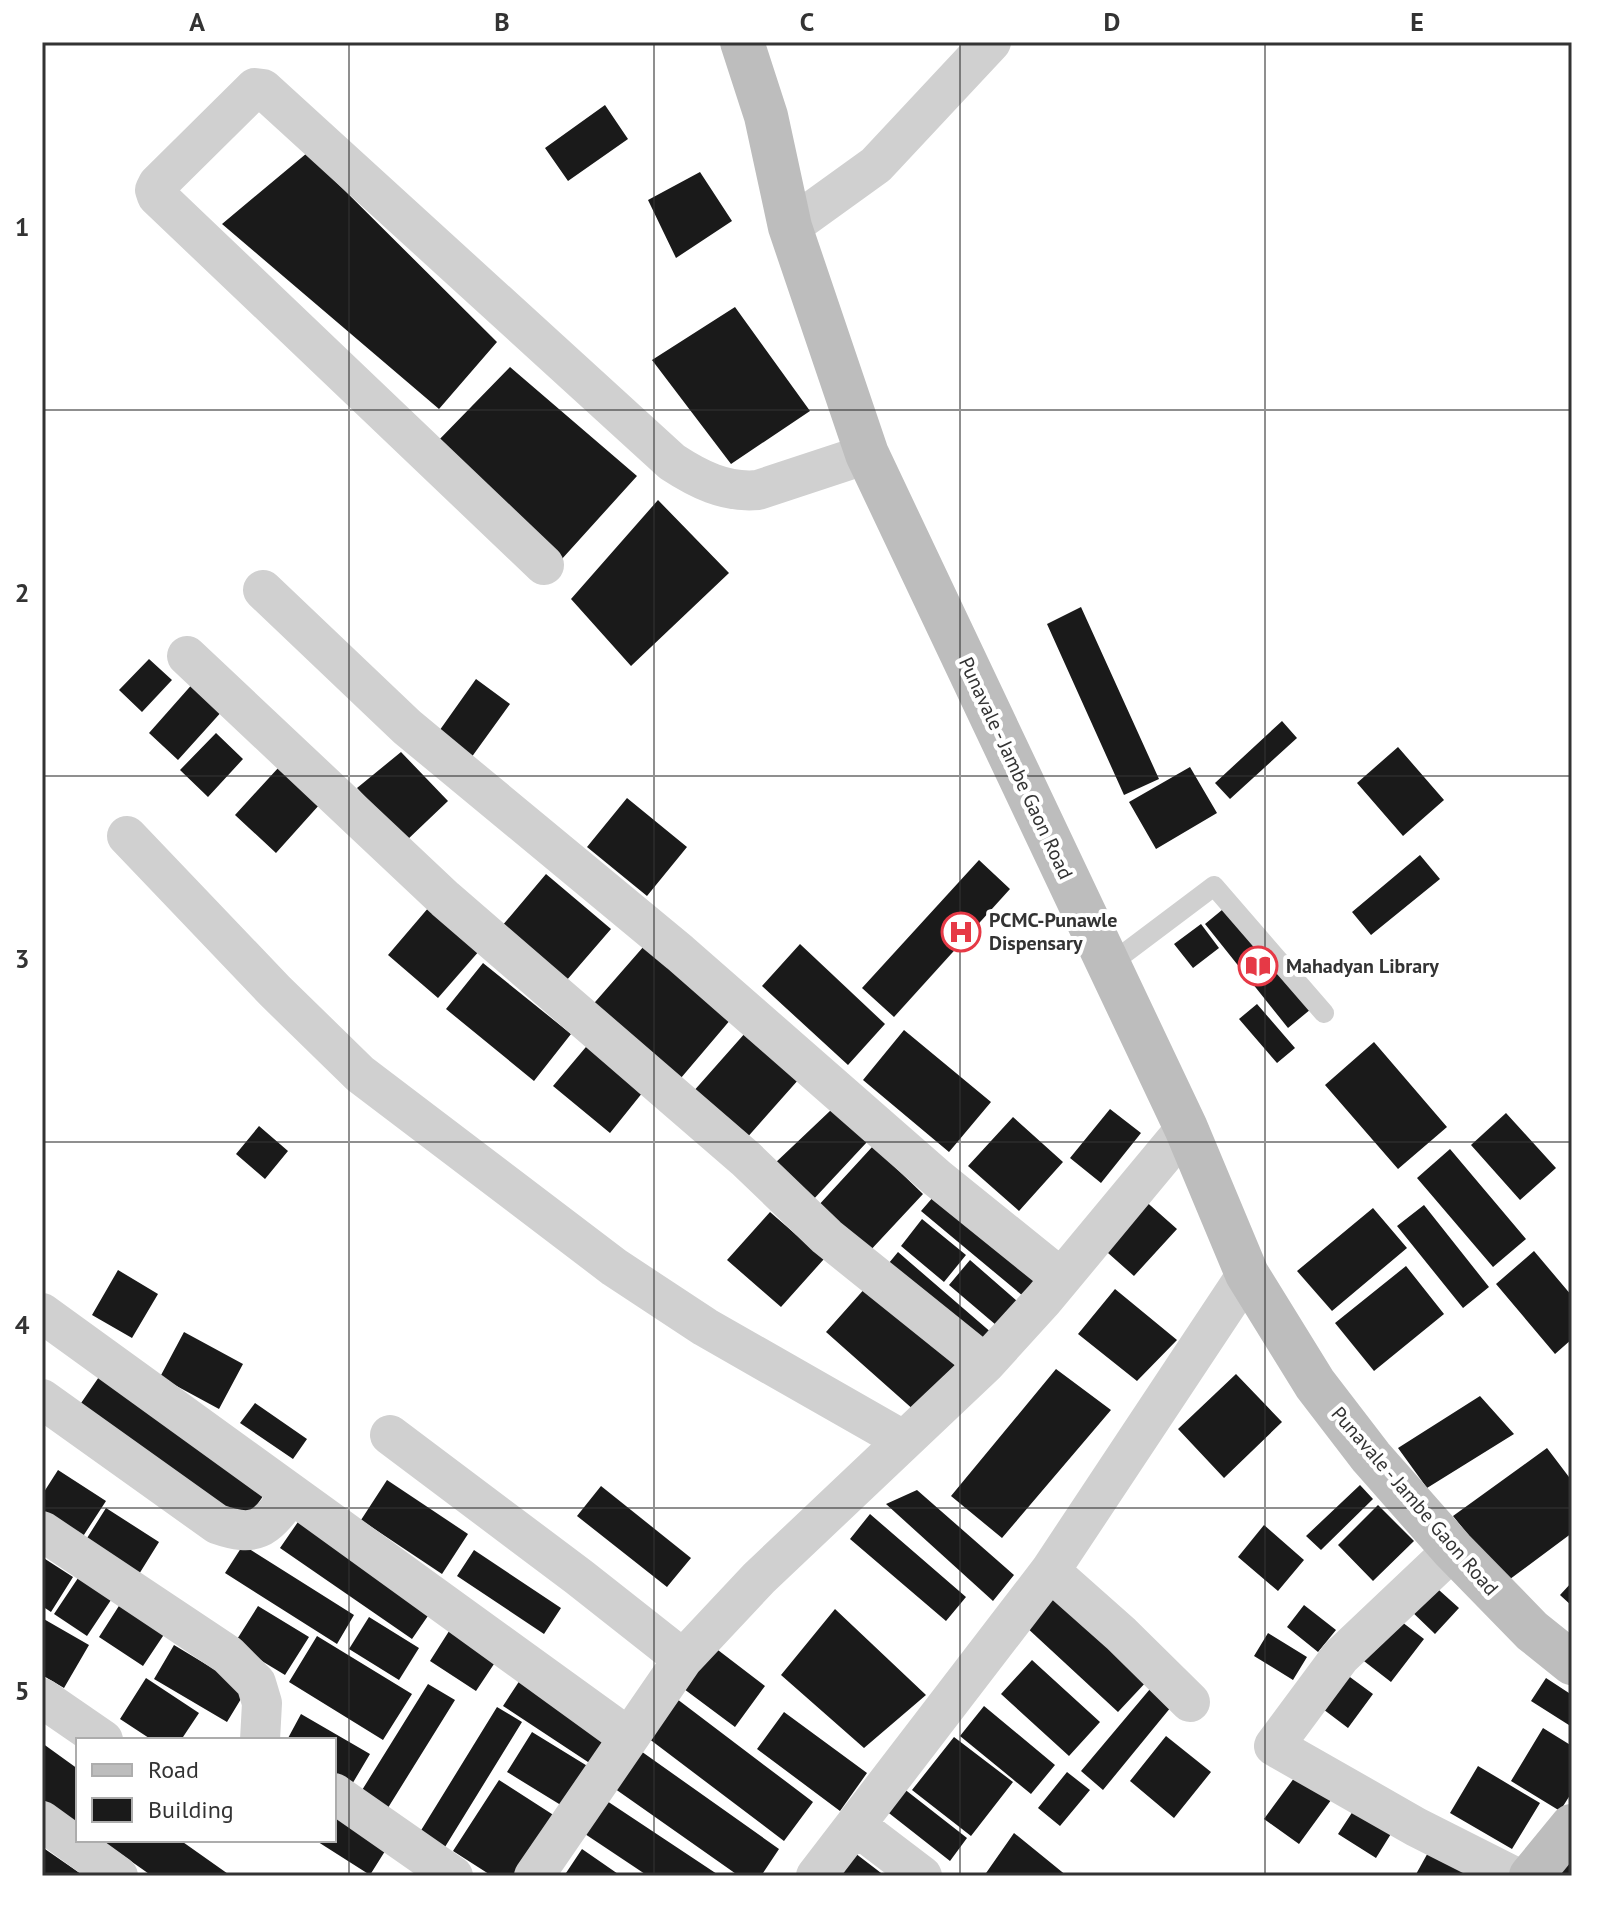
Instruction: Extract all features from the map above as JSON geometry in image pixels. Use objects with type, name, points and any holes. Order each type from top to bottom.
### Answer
[{"type":"street","name":"Punavale - Jambe Gaon Road","points":[[742,42],[766,116],[790,227],[867,454],[1186,1128],[1247,1274],[1315,1384],[1371,1457],[1453,1550],[1532,1631],[1572,1663]]},
{"type":"street","points":[[790,227],[876,165],[991,42]]},
{"type":"street","points":[[544,565],[157,196],[155,190],[158,184],[250,91],[263,89],[672,462],[696,478],[742,492],[758,490],[867,454]]},
{"type":"street","points":[[263,590],[407,727],[680,953],[937,1178],[1061,1278]]},
{"type":"street","points":[[187,656],[445,899],[746,1159],[827,1237],[985,1364]]},
{"type":"street","points":[[127,836],[275,991],[360,1074],[614,1267],[705,1327],[903,1440]]},
{"type":"street","points":[[534,1876],[683,1659],[759,1578],[985,1364],[1186,1128]]},
{"type":"street","points":[[816,1876],[1050,1571],[1247,1274]]},
{"type":"street","points":[[42,1313],[628,1737]]},
{"type":"street","points":[[42,1399],[217,1524],[236,1531],[256,1531],[268,1524],[292,1494]]},
{"type":"street","points":[[390,1435],[683,1659]]},
{"type":"street","points":[[42,1531],[228,1655],[256,1683],[262,1703],[260,1738]]},
{"type":"street","points":[[1453,1550],[1340,1657],[1274,1746],[1416,1827],[1513,1876]]},
{"type":"street","points":[[1050,1571],[1121,1634],[1190,1702]]},
{"type":"street","points":[[42,1698],[100,1738]]},
{"type":"street","points":[[336,1794],[453,1876]]},
{"type":"street","points":[[42,1821],[118,1876]]},
{"type":"street","points":[[855,1825],[922,1876]]},
{"type":"street","points":[[1531,1876],[1572,1826]]},
{"type":"lane","points":[[1109,965],[1214,886],[1324,1013]]},
{"type":"building","points":[[605,105],[628,139],[568,181],[545,148]]},
{"type":"building","points":[[307,153],[497,342],[439,409],[222,224]]},
{"type":"building","points":[[700,172],[732,221],[676,258],[648,200]]},
{"type":"building","points":[[735,307],[810,411],[731,464],[652,360]]},
{"type":"building","points":[[510,367],[637,476],[561,560],[433,446]]},
{"type":"building","points":[[658,500],[729,573],[631,666],[571,599]]},
{"type":"building","points":[[1081,607],[1159,779],[1124,795],[1047,624]]},
{"type":"building","points":[[149,659],[172,680],[142,712],[119,690]]},
{"type":"building","points":[[476,679],[510,704],[471,758],[437,734]]},
{"type":"building","points":[[195,681],[224,709],[178,760],[149,733]]},
{"type":"building","points":[[1282,721],[1297,738],[1230,799],[1215,783]]},
{"type":"building","points":[[216,733],[243,759],[208,797],[180,770]]},
{"type":"building","points":[[1398,747],[1444,800],[1403,836],[1357,783]]},
{"type":"building","points":[[401,752],[448,801],[406,841],[357,788]]},
{"type":"building","points":[[279,767],[320,804],[276,853],[235,815]]},
{"type":"building","points":[[1190,767],[1217,813],[1156,849],[1129,802]]},
{"type":"building","points":[[627,798],[687,847],[647,896],[587,847]]},
{"type":"building","points":[[1420,855],[1440,879],[1371,935],[1352,912]]},
{"type":"building","points":[[979,860],[1010,889],[894,1017],[862,988]]},
{"type":"building","points":[[546,874],[611,929],[566,981],[502,926]]},
{"type":"building","name":"Mahadyan Library","points":[[1228,905],[1311,1009],[1288,1028],[1205,924]]},
{"type":"building","points":[[429,907],[480,950],[438,998],[388,955]]},
{"type":"building","points":[[1201,924],[1219,948],[1193,968],[1174,944]]},
{"type":"building","points":[[651,938],[737,1012],[675,1085],[589,1009]]},
{"type":"building","points":[[800,944],[885,1024],[848,1065],[762,986]]},
{"type":"building","points":[[483,963],[571,1034],[534,1081],[446,1009]]},
{"type":"building","points":[[1257,1004],[1295,1048],[1277,1063],[1239,1019]]},
{"type":"building","points":[[904,1030],[991,1102],[949,1152],[863,1080]]},
{"type":"building","points":[[746,1032],[799,1079],[745,1140],[692,1093]]},
{"type":"building","points":[[591,1041],[647,1087],[610,1133],[553,1086]]},
{"type":"building","points":[[1374,1042],[1447,1127],[1398,1169],[1325,1085]]},
{"type":"building","points":[[1110,1109],[1141,1133],[1101,1183],[1070,1158]]},
{"type":"building","points":[[831,1110],[867,1142],[811,1202],[773,1165]]},
{"type":"building","points":[[1506,1113],[1556,1168],[1520,1200],[1471,1145]]},
{"type":"building","points":[[1013,1117],[1063,1162],[1019,1211],[968,1166]]},
{"type":"building","points":[[259,1126],[288,1151],[265,1179],[236,1154]]},
{"type":"building","points":[[873,1146],[923,1194],[867,1254],[817,1207]]},
{"type":"building","points":[[1450,1149],[1526,1239],[1493,1267],[1417,1178]]},
{"type":"building","points":[[934,1196],[1037,1279],[1023,1296],[921,1211]]},
{"type":"building","points":[[1142,1198],[1177,1229],[1134,1276],[1099,1245]]},
{"type":"building","points":[[1424,1205],[1489,1287],[1463,1308],[1397,1226]]},
{"type":"building","points":[[1373,1208],[1407,1248],[1332,1311],[1297,1271]]},
{"type":"building","points":[[770,1212],[824,1259],[781,1307],[727,1260]]},
{"type":"building","points":[[922,1219],[966,1255],[944,1282],[901,1246]]},
{"type":"building","points":[[1534,1251],[1572,1296],[1572,1339],[1555,1354],[1496,1284]]},
{"type":"building","points":[[898,1252],[993,1334],[979,1350],[884,1269]]},
{"type":"building","points":[[970,1260],[1017,1301],[996,1325],[949,1285]]},
{"type":"building","points":[[1406,1266],[1444,1314],[1374,1371],[1335,1323]]},
{"type":"building","points":[[118,1270],[158,1294],[132,1338],[92,1315]]},
{"type":"building","points":[[867,1286],[956,1364],[915,1411],[826,1332]]},
{"type":"building","points":[[1115,1289],[1177,1340],[1137,1381],[1078,1334]]},
{"type":"building","points":[[184,1332],[243,1364],[219,1409],[160,1377]]},
{"type":"building","points":[[1056,1369],[1111,1410],[1002,1538],[951,1496]]},
{"type":"building","points":[[103,1371],[270,1486],[246,1521],[79,1406]]},
{"type":"building","points":[[1236,1374],[1282,1422],[1224,1478],[1178,1429]]},
{"type":"building","points":[[1480,1396],[1514,1434],[1427,1488],[1398,1448]]},
{"type":"building","points":[[255,1403],[307,1439],[293,1459],[240,1423]]},
{"type":"building","points":[[1547,1448],[1572,1481],[1572,1533],[1506,1582],[1453,1516]]},
{"type":"building","points":[[58,1470],[106,1501],[78,1544],[42,1520],[42,1495]]},
{"type":"building","points":[[387,1480],[468,1534],[442,1574],[361,1520]]},
{"type":"building","points":[[1360,1485],[1373,1499],[1321,1550],[1306,1536]]},
{"type":"building","points":[[601,1486],[691,1558],[667,1587],[577,1516]]},
{"type":"building","points":[[917,1490],[1014,1575],[993,1601],[886,1504]]},
{"type":"building","points":[[1378,1505],[1414,1541],[1373,1581],[1338,1545]]},
{"type":"building","points":[[106,1508],[159,1542],[136,1579],[82,1546]]},
{"type":"building","points":[[870,1514],[966,1597],[946,1621],[850,1539]]},
{"type":"building","points":[[300,1519],[432,1610],[412,1639],[280,1548]]},
{"type":"building","points":[[1264,1525],[1304,1560],[1278,1591],[1238,1557]]},
{"type":"building","points":[[243,1545],[354,1615],[337,1644],[225,1573]]},
{"type":"building","points":[[474,1550],[561,1608],[544,1634],[457,1576]]},
{"type":"building","points":[[42,1557],[73,1577],[51,1612],[42,1606]]},
{"type":"building","points":[[82,1572],[115,1594],[87,1636],[54,1614]]},
{"type":"building","points":[[1430,1582],[1459,1608],[1435,1634],[1407,1607]]},
{"type":"building","points":[[1572,1582],[1572,1606],[1560,1595]]},
{"type":"building","points":[[1055,1593],[1148,1680],[1118,1712],[1025,1626]]},
{"type":"building","points":[[124,1598],[169,1627],[143,1666],[99,1637]]},
{"type":"building","points":[[1304,1605],[1336,1630],[1318,1652],[1287,1627]]},
{"type":"building","points":[[258,1606],[309,1637],[285,1675],[234,1644]]},
{"type":"building","points":[[835,1609],[926,1695],[864,1748],[781,1675]]},
{"type":"building","points":[[1393,1615],[1424,1639],[1391,1682],[1360,1658]]},
{"type":"building","points":[[369,1617],[419,1648],[399,1680],[349,1649]]},
{"type":"building","points":[[42,1618],[89,1645],[64,1688],[42,1675]]},
{"type":"building","points":[[451,1628],[498,1658],[476,1691],[430,1661]]},
{"type":"building","points":[[1268,1633],[1307,1657],[1293,1680],[1254,1656]]},
{"type":"building","points":[[317,1636],[412,1694],[383,1740],[289,1682]]},
{"type":"building","points":[[174,1645],[247,1689],[227,1722],[154,1679]]},
{"type":"building","points":[[714,1647],[765,1686],[735,1727],[684,1689]]},
{"type":"building","points":[[1032,1660],[1100,1722],[1069,1756],[1001,1694]]},
{"type":"building","points":[[1339,1669],[1373,1694],[1348,1728],[1315,1703]]},
{"type":"building","points":[[146,1678],[199,1713],[182,1738],[149,1738],[120,1719]]},
{"type":"building","points":[[1546,1678],[1572,1695],[1572,1727],[1531,1701]]},
{"type":"building","points":[[520,1680],[608,1738],[591,1764],[503,1706]]},
{"type":"building","points":[[428,1684],[455,1700],[386,1811],[359,1795]]},
{"type":"building","points":[[1150,1689],[1171,1707],[1103,1790],[1081,1771]]},
{"type":"building","points":[[677,1699],[813,1802],[784,1841],[648,1738]]},
{"type":"building","points":[[984,1706],[1055,1765],[1031,1794],[960,1736]]},
{"type":"building","points":[[497,1707],[522,1722],[445,1847],[420,1832]]},
{"type":"building","points":[[784,1712],[867,1773],[840,1811],[757,1749]]},
{"type":"building","points":[[301,1714],[370,1754],[348,1791],[336,1784],[336,1738],[288,1738]]},
{"type":"building","points":[[1543,1728],[1572,1746],[1572,1792],[1560,1811],[1511,1781]]},
{"type":"building","points":[[532,1732],[589,1767],[564,1807],[507,1772]]},
{"type":"building","points":[[1166,1736],[1211,1772],[1174,1818],[1130,1781]]},
{"type":"building","points":[[954,1737],[1013,1782],[971,1836],[912,1790]]},
{"type":"building","points":[[42,1743],[76,1768],[76,1823],[42,1799]]},
{"type":"building","points":[[638,1749],[779,1849],[761,1876],[739,1876],[611,1786]]},
{"type":"building","points":[[1478,1766],[1540,1803],[1512,1849],[1450,1813]]},
{"type":"building","points":[[1300,1770],[1334,1796],[1299,1844],[1264,1819]]},
{"type":"building","points":[[1067,1772],[1090,1790],[1060,1826],[1038,1808]]},
{"type":"building","points":[[499,1780],[555,1816],[516,1876],[492,1876],[453,1851]]},
{"type":"building","points":[[903,1788],[967,1838],[950,1861],[885,1810]]},
{"type":"building","points":[[607,1801],[720,1876],[648,1876],[585,1834]]},
{"type":"building","points":[[336,1804],[392,1840],[370,1875],[318,1842],[336,1842]]},
{"type":"building","points":[[1357,1805],[1394,1829],[1376,1858],[1338,1834]]},
{"type":"building","points":[[1014,1833],[1067,1876],[984,1876]]},
{"type":"building","points":[[104,1842],[183,1842],[231,1876],[152,1876]]},
{"type":"building","points":[[42,1847],[84,1876],[42,1876]]},
{"type":"building","points":[[582,1849],[621,1876],[564,1876]]},
{"type":"building","points":[[1430,1849],[1475,1876],[1415,1876]]},
{"type":"building","points":[[851,1850],[885,1876],[831,1876]]},
{"type":"building","points":[[1572,1856],[1572,1876],[1555,1876]]},
{"type":"place","name":"PCMC-Punawle Dispensary","points":[[961,932]]},
{"type":"place","name":"Mahadyan Library","points":[[1258,966]]}]
